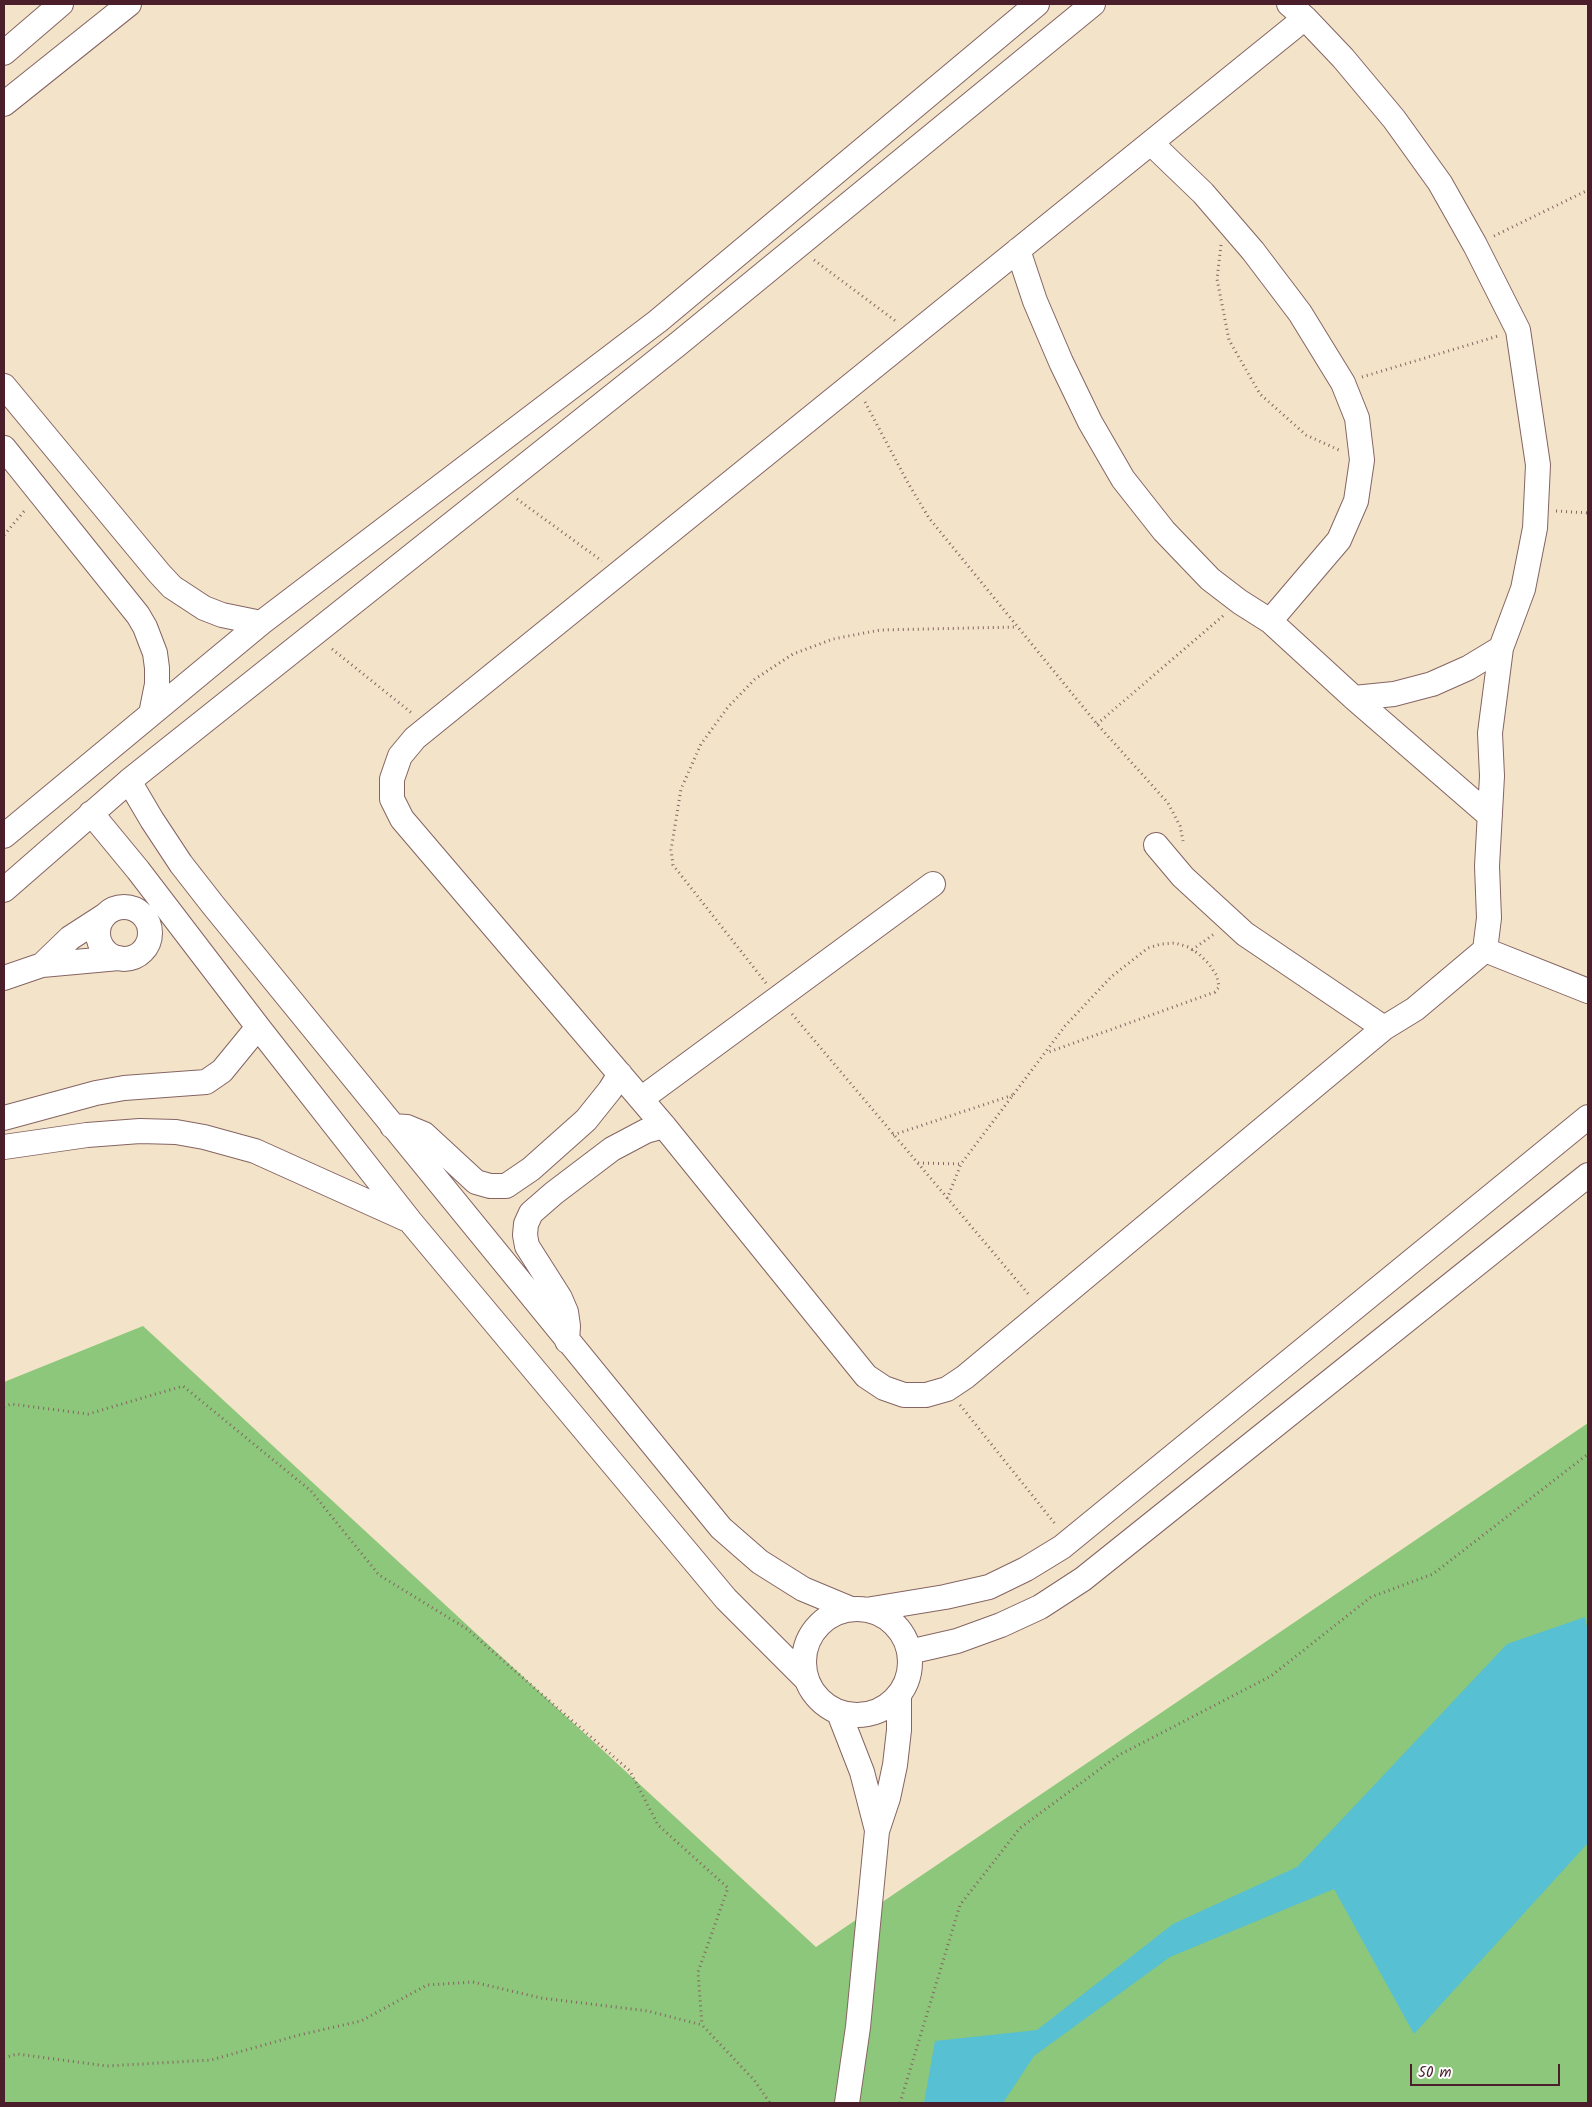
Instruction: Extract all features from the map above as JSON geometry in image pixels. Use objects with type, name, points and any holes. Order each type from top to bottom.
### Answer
[{"type":"street","points":[[4,53],[61,4]]},
{"type":"street","points":[[7,96],[129,4]]},
{"type":"street","points":[[4,836],[262,623],[658,321],[1037,4]]},
{"type":"street","points":[[5,888],[129,781],[678,344],[1093,4]]},
{"type":"street","points":[[1297,11],[1343,58],[1394,119],[1440,183],[1475,245],[1518,330],[1538,466],[1535,528],[1523,590],[1502,648],[1490,733],[1492,776],[1487,866],[1488,918],[1485,950],[1415,1009],[1384,1028],[965,1377],[947,1389],[926,1395],[904,1395],[884,1388],[866,1376],[664,1126],[402,818],[392,798],[392,779],[400,756],[415,738],[1151,143],[1297,11]]},
{"type":"street","points":[[1151,143],[1203,193],[1253,252],[1300,314],[1343,383],[1357,418],[1362,460],[1356,502],[1339,540],[1270,621]]},
{"type":"street","points":[[1018,250],[1035,301],[1061,362],[1090,422],[1123,479],[1164,531],[1210,579],[1240,602],[1270,621],[1354,698],[1490,816]]},
{"type":"street","points":[[658,321],[678,344]]},
{"type":"street","points":[[4,386],[159,574],[172,587],[210,610],[242,620],[262,623]]},
{"type":"street","points":[[4,448],[138,615],[145,627],[155,653],[157,668],[152,714]]},
{"type":"street","points":[[1354,698],[1394,694],[1432,684],[1468,668],[1502,648]]},
{"type":"street","points":[[129,781],[170,848],[197,885],[721,1528],[760,1562],[796,1584],[858,1609],[882,1615],[895,1624],[904,1637],[910,1652],[909,1675],[899,1696],[895,1765],[888,1798],[877,1831],[858,2027],[846,2103]]},
{"type":"street","points":[[91,813],[138,870],[258,1028],[410,1221],[726,1599],[807,1680],[819,1700],[839,1713],[861,1716],[882,1710],[899,1696]]},
{"type":"street","points":[[1156,845],[1183,877],[1245,934],[1384,1028]]},
{"type":"street","points":[[138,870],[154,873],[161,870],[167,864],[170,848]]},
{"type":"street","points":[[641,1099],[933,884]]},
{"type":"street","points":[[172,914],[181,899],[197,885]]},
{"type":"street","points":[[4,978],[42,965],[130,958],[140,954],[146,945],[150,935],[148,924],[142,915],[134,909],[112,909],[70,938],[42,965]]},
{"type":"street","points":[[104,916],[98,928],[99,942],[107,953],[119,958]]},
{"type":"street","points":[[1485,950],[1588,991]]},
{"type":"street","points":[[4,1118],[96,1093],[124,1088],[206,1082],[222,1071],[258,1028]]},
{"type":"street","points":[[392,1126],[407,1126],[424,1134],[476,1182],[490,1186],[506,1186],[531,1169],[586,1120],[620,1074]]},
{"type":"street","points":[[807,1680],[804,1665],[806,1649],[812,1634],[835,1614],[858,1609],[945,1598],[989,1587],[1026,1569],[1070,1541],[1588,1117]]},
{"type":"street","points":[[586,1120],[585,1128],[592,1142],[604,1149],[612,1149]]},
{"type":"street","points":[[567,1341],[568,1326],[566,1312],[560,1298],[526,1246],[526,1224],[531,1213],[612,1149],[646,1131],[664,1126]]},
{"type":"street","points":[[4,1147],[87,1135],[140,1131],[176,1132],[204,1136],[255,1151],[410,1221]]},
{"type":"street","points":[[531,1169],[543,1171],[548,1175],[552,1180],[554,1193]]},
{"type":"street","points":[[910,1652],[957,1641],[1001,1625],[1040,1607],[1083,1579],[1588,1175]]},
{"type":"street","points":[[839,1713],[862,1772],[877,1831]]},
{"type":"path","points":[[1475,245],[1588,190]]},
{"type":"path","points":[[1224,218],[1217,279],[1229,340],[1233,348],[1260,394],[1306,435],[1362,460]]},
{"type":"path","points":[[813,259],[914,335]]},
{"type":"path","points":[[1343,383],[1518,330]]},
{"type":"path","points":[[855,382],[908,483],[929,518],[1097,724],[1168,803],[1180,826],[1183,843]]},
{"type":"path","points":[[4,535],[40,492]]},
{"type":"path","points":[[517,498],[619,573]]},
{"type":"path","points":[[1536,509],[1588,513]]},
{"type":"path","points":[[1097,724],[1240,602]]},
{"type":"path","points":[[1017,627],[880,630],[833,639],[794,654],[755,679],[728,707],[701,744],[681,789],[671,850],[673,864],[778,998],[1043,1312]]},
{"type":"path","points":[[332,649],[429,727]]},
{"type":"path","points":[[947,1199],[961,1164],[1046,1053],[1087,1001],[1112,977],[1148,948],[1161,944],[1175,944],[1188,947],[1210,964],[1217,976],[1219,987],[1216,992],[1046,1053]]},
{"type":"path","points":[[893,1134],[1014,1095]]},
{"type":"path","points":[[918,1163],[961,1164]]},
{"type":"path","points":[[4,1407],[11,1404],[88,1414],[183,1386],[311,1491],[379,1575],[467,1629],[630,1771],[658,1825],[728,1888],[698,1972],[702,2025]]},
{"type":"path","points":[[947,1389],[1070,1541]]},
{"type":"path","points":[[900,2103],[960,1905],[1020,1828],[1119,1755],[1271,1676],[1371,1596],[1433,1574],[1588,1454]]},
{"type":"path","points":[[4,2058],[17,2054],[107,2066],[211,2060],[299,2035],[361,2021],[427,1985],[473,1982],[541,1998],[648,2011],[702,2025],[754,2080],[770,2103]]},
{"type":"green space","points":[[143,1326],[816,1947],[1588,1423],[1588,2103],[4,2103],[4,1382]]},
{"type":"water","points":[[1585,1617],[1588,1633],[1588,1843],[1414,2034],[1334,1889],[1170,1957],[1034,2056],[1003,2103],[924,2103],[935,2041],[1037,2030],[1173,1924],[1297,1867],[1507,1644]]}]
